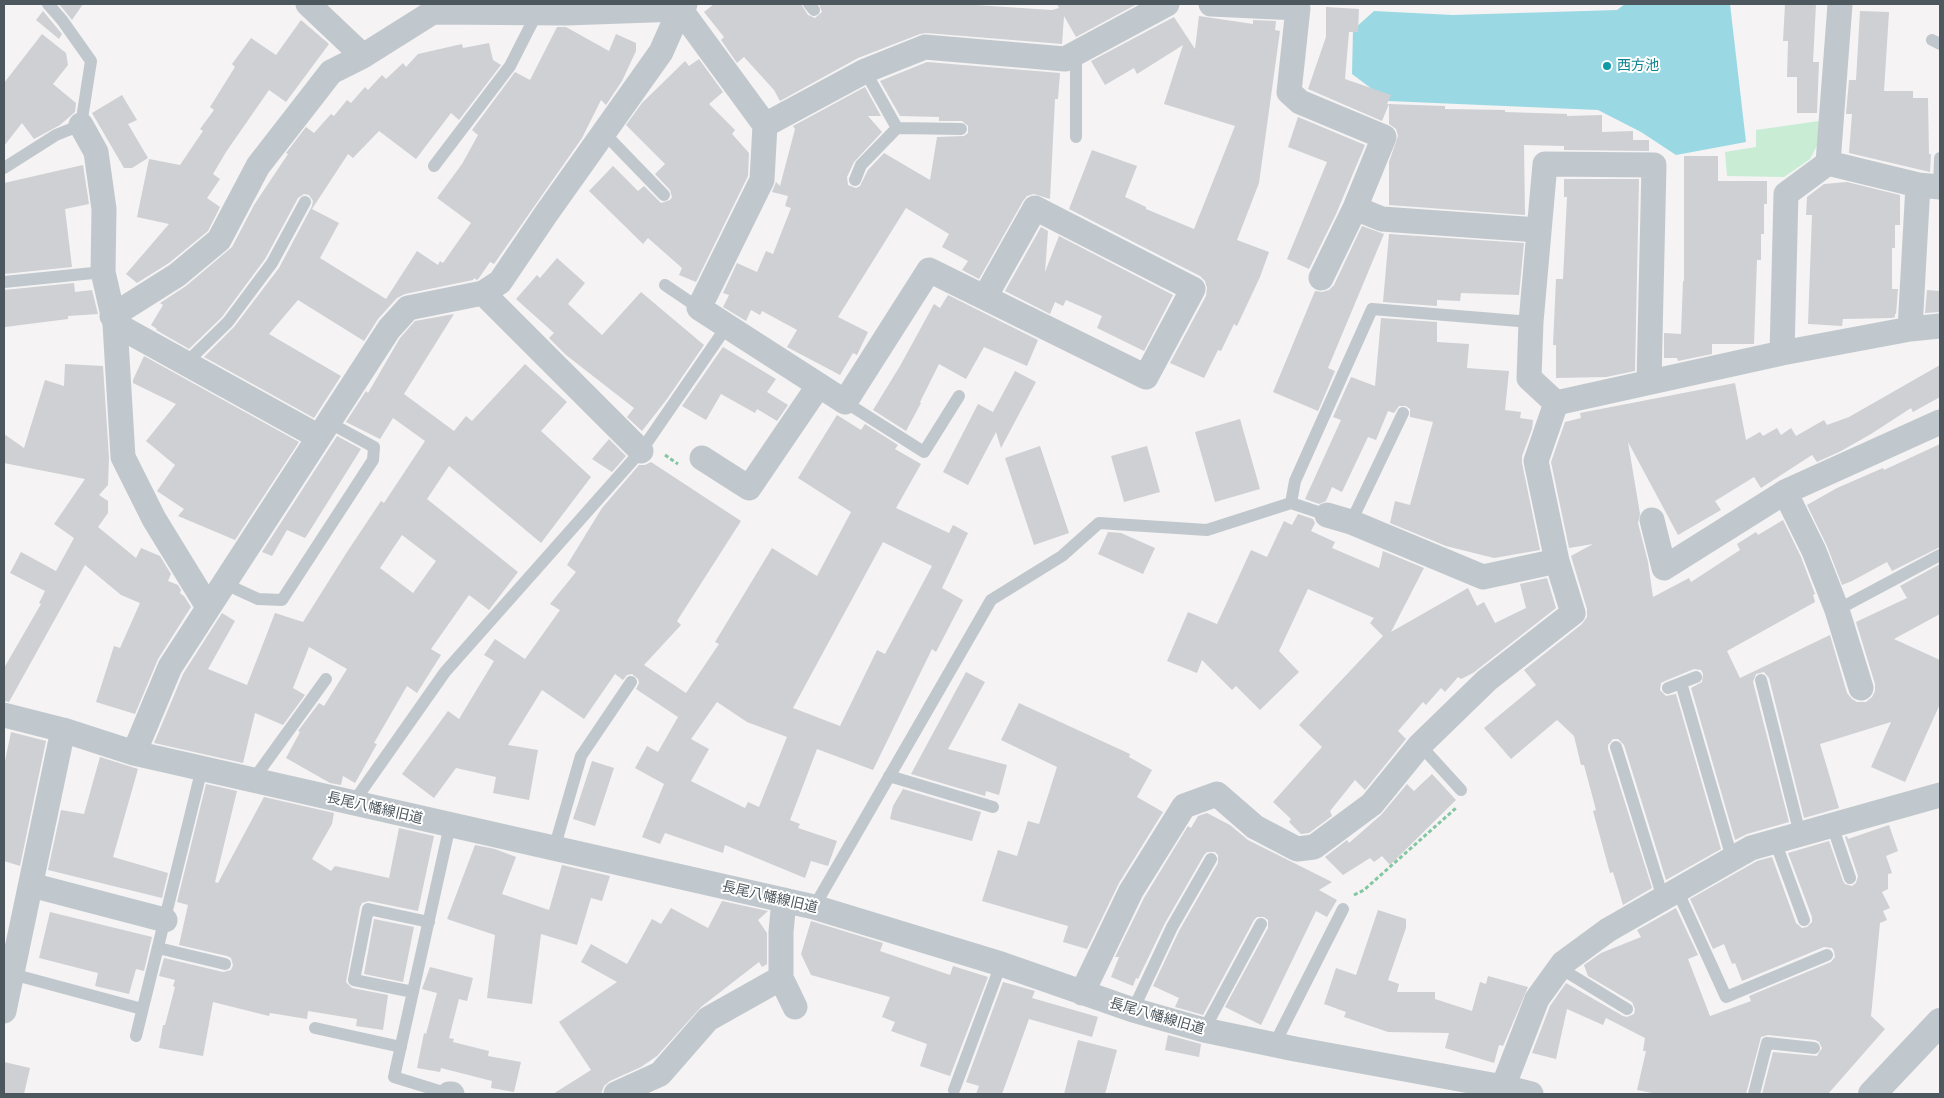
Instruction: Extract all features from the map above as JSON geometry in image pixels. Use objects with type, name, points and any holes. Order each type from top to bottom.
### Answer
[{"type":"street","points":[[308,4],[363,56]]},
{"type":"street","points":[[765,124],[866,71],[925,47],[1065,59],[1167,4]]},
{"type":"street","points":[[1211,4],[1298,8],[1289,92],[1300,102],[1384,137],[1355,208],[1321,278]]},
{"type":"street","points":[[1828,163],[1840,4]]},
{"type":"street","points":[[114,320],[177,275],[219,240],[258,166],[331,72],[363,56],[437,8],[537,13],[683,6]]},
{"type":"street","points":[[683,6],[765,124],[762,180],[699,308],[845,402],[929,270],[985,298],[1146,376],[1193,289],[1035,208],[985,298]]},
{"type":"street","points":[[134,753],[170,667],[389,329],[408,308],[483,293],[500,282],[661,52],[683,6]]},
{"type":"street","points":[[81,125],[96,152],[104,209],[103,272],[114,320],[123,457],[154,519],[208,607]]},
{"type":"street","points":[[1782,353],[1786,194],[1828,163],[1933,186],[1910,329]]},
{"type":"street","points":[[1556,403],[1529,378],[1530,322],[1545,164],[1654,165],[1649,382]]},
{"type":"street","points":[[1355,208],[1382,219],[1538,230]]},
{"type":"street","points":[[483,293],[644,447]]},
{"type":"street","points":[[114,320],[186,363],[323,429]]},
{"type":"street","points":[[1556,403],[1782,353],[1910,329],[1940,326]]},
{"type":"street","points":[[702,458],[749,488],[819,385]]},
{"type":"street","points":[[1082,993],[1131,891],[1184,806],[1217,794],[1255,827],[1297,849],[1314,848],[1372,804],[1420,745],[1487,680],[1573,613],[1558,560],[1536,461],[1556,403]]},
{"type":"street","points":[[1652,520],[1664,568],[1785,492],[1940,422]]},
{"type":"street","points":[[1785,492],[1814,551],[1837,610],[1861,688]]},
{"type":"street","points":[[1326,515],[1351,522],[1483,577],[1558,560]]},
{"type":"street","name":"長尾八幡線旧道","points":[[4,715],[63,730],[134,753],[814,907],[1001,964],[1134,1010],[1204,1030],[1531,1094]]},
{"type":"street","points":[[4,1011],[32,885],[63,730]]},
{"type":"street","points":[[1503,1087],[1537,999],[1563,963],[1608,930],[1751,848],[1940,795]]},
{"type":"street","points":[[32,885],[165,920]]},
{"type":"street","points":[[784,900],[781,932],[781,978],[795,1007]]},
{"type":"street","points":[[616,1094],[660,1074],[708,1019],[781,978]]},
{"type":"street","points":[[1872,1094],[1940,1022]]},
{"type":"lane","points":[[4,168],[56,136],[81,125],[91,61],[62,20],[48,4]]},
{"type":"lane","points":[[434,166],[510,66],[537,13]]},
{"type":"lane","points":[[1076,52],[1076,137]]},
{"type":"lane","points":[[866,71],[897,128]]},
{"type":"lane","points":[[855,180],[861,165],[897,128],[961,129]]},
{"type":"lane","points":[[604,133],[664,195]]},
{"type":"lane","points":[[1933,186],[1940,158]]},
{"type":"lane","points":[[186,363],[228,322],[239,308],[272,263],[305,202]]},
{"type":"lane","points":[[4,282],[103,272]]},
{"type":"lane","points":[[665,285],[699,308]]},
{"type":"lane","points":[[1291,503],[1295,481],[1372,309],[1530,322]]},
{"type":"lane","points":[[353,803],[445,672],[644,447],[727,326]]},
{"type":"lane","points":[[845,402],[924,452],[959,396]]},
{"type":"lane","points":[[1351,522],[1404,412]]},
{"type":"lane","points":[[223,583],[258,599],[282,600],[373,460],[374,446],[323,429]]},
{"type":"lane","points":[[814,907],[991,600],[1062,556],[1099,523],[1207,530],[1291,503],[1326,515]]},
{"type":"lane","points":[[1837,610],[1940,555]]},
{"type":"lane","points":[[1668,688],[1696,677]]},
{"type":"lane","points":[[253,780],[326,679]]},
{"type":"lane","points":[[1761,680],[1800,834]]},
{"type":"lane","points":[[554,848],[581,756],[631,682]]},
{"type":"lane","points":[[1681,683],[1732,858]]},
{"type":"lane","points":[[1420,745],[1461,790]]},
{"type":"lane","points":[[1616,747],[1670,894],[1726,997],[1827,955]]},
{"type":"lane","points":[[136,1036],[202,768]]},
{"type":"lane","points":[[889,776],[993,807]]},
{"type":"lane","points":[[450,825],[394,1077],[450,1094]]},
{"type":"lane","points":[[1832,825],[1850,878]]},
{"type":"lane","points":[[1775,841],[1804,920]]},
{"type":"lane","points":[[1134,1010],[1172,927],[1211,859]]},
{"type":"lane","points":[[413,992],[354,980],[368,909],[429,922]]},
{"type":"lane","points":[[1274,1045],[1343,909]]},
{"type":"lane","points":[[1204,1030],[1261,924]]},
{"type":"lane","points":[[158,948],[225,964]]},
{"type":"lane","points":[[954,1090],[1001,964]]},
{"type":"lane","points":[[1560,968],[1627,1009]]},
{"type":"lane","points":[[12,974],[142,1009]]},
{"type":"lane","points":[[315,1028],[400,1047]]},
{"type":"lane","points":[[1754,1094],[1767,1043],[1814,1048]]},
{"type":"path","points":[[644,447],[684,468],[702,458]]},
{"type":"path","points":[[1343,909],[1354,894],[1364,890],[1461,803],[1461,790]]},
{"type":"green space","points":[[1819,121],[1820,140],[1810,159],[1784,177],[1727,176],[1725,152],[1756,147],[1756,130]]},
{"type":"water","points":[[1625,4],[1730,4],[1746,142],[1676,155],[1641,132],[1598,110],[1388,101],[1352,74],[1353,30],[1374,11],[1453,15],[1617,10]]},
{"type":"building","points":[[59,4],[83,4],[72,20]]},
{"type":"building","points":[[714,4],[801,4],[808,15],[815,18],[822,12],[819,4],[960,4],[1052,10],[1059,8],[1057,4],[1137,4],[1076,37],[1064,16],[1062,44],[920,34],[858,58],[780,101],[774,90],[744,57],[737,63],[721,40],[724,37],[704,12]]},
{"type":"building","points":[[1785,4],[1816,4],[1813,62],[1819,62],[1817,113],[1797,113],[1797,77],[1787,77],[1788,41],[1783,41]]},
{"type":"building","points":[[1326,7],[1359,9],[1358,32],[1349,32],[1345,79],[1391,95],[1382,121],[1308,89],[1326,37]]},
{"type":"building","points":[[43,11],[62,34],[59,39],[36,20]]},
{"type":"building","points":[[1860,11],[1889,12],[1884,91],[1913,91],[1913,98],[1928,98],[1930,172],[1849,153],[1852,114],[1846,114],[1849,80],[1856,80]]},
{"type":"building","points":[[1199,16],[1253,24],[1253,20],[1276,21],[1275,30],[1280,31],[1259,183],[1237,240],[1269,252],[1260,277],[1237,326],[1234,324],[1221,351],[1218,350],[1204,378],[1170,363],[1206,296],[1207,288],[1205,281],[1200,276],[1069,209],[1092,150],[1137,166],[1125,197],[1146,207],[1146,209],[1194,229],[1235,126],[1164,104],[1183,45],[1137,74],[1134,68],[1105,85],[1091,61],[1174,17],[1195,49]]},
{"type":"building","points":[[301,20],[329,44],[286,102],[269,90],[226,152],[213,174],[220,179],[207,198],[220,207],[208,231],[169,263],[137,283],[126,274],[169,224],[137,217],[149,159],[180,165],[203,131],[200,129],[214,110],[210,107],[235,67],[232,64],[251,38],[276,55]]},
{"type":"building","points":[[557,27],[566,27],[609,51],[616,34],[636,43],[636,51],[622,81],[606,105],[601,100],[582,138],[494,264],[490,262],[477,280],[474,278],[473,280],[405,294],[397,298],[378,319],[364,341],[298,300],[269,334],[341,376],[314,418],[204,357],[234,327],[279,268],[312,206],[313,201],[309,195],[304,194],[298,198],[265,259],[222,317],[189,349],[156,330],[151,325],[163,305],[160,303],[186,286],[232,247],[254,205],[288,154],[286,153],[306,127],[314,133],[331,114],[334,116],[347,100],[351,103],[365,87],[368,90],[382,75],[386,79],[403,63],[406,67],[418,54],[462,44],[463,48],[489,43],[493,60],[501,65],[459,120],[451,113],[416,159],[379,131],[353,158],[348,154],[312,209],[339,223],[320,258],[386,299],[417,251],[438,265],[440,261],[443,263],[471,223],[437,198],[462,164],[478,135],[472,130],[515,72],[530,80]]},
{"type":"building","points":[[42,34],[66,53],[68,65],[53,84],[76,103],[75,112],[60,125],[34,139],[22,123],[4,146],[4,83]]},
{"type":"building","points":[[699,59],[723,92],[709,104],[735,130],[732,134],[749,153],[748,176],[696,282],[679,275],[682,268],[648,238],[643,244],[589,191],[613,166],[638,191],[644,186],[661,203],[670,200],[672,197],[670,190],[655,174],[665,164],[626,125],[642,103],[685,61],[689,66]]},
{"type":"building","points":[[927,62],[1060,73],[1058,99],[1055,99],[1050,199],[1034,194],[1027,196],[979,279],[962,270],[968,261],[942,247],[949,234],[906,208],[838,317],[868,332],[857,355],[853,353],[840,375],[787,347],[797,330],[762,311],[760,315],[751,310],[746,321],[723,307],[729,295],[723,293],[737,263],[757,272],[766,251],[773,254],[791,208],[785,206],[788,196],[772,192],[776,182],[780,186],[795,129],[793,126],[865,87],[881,116],[868,116],[882,132],[854,162],[847,177],[848,185],[856,188],[860,186],[868,170],[884,153],[930,180],[937,137],[964,136],[968,133],[968,126],[962,121],[939,121],[939,117],[900,116],[880,81]]},
{"type":"building","points":[[122,95],[137,120],[128,124],[148,158],[132,168],[124,168],[92,113]]},
{"type":"building","points":[[1389,104],[1445,106],[1445,109],[1567,114],[1567,116],[1602,115],[1602,132],[1633,131],[1633,140],[1649,140],[1649,151],[1564,150],[1564,146],[1524,145],[1525,215],[1389,205],[1389,162],[1398,136],[1396,129],[1389,124]]},
{"type":"building","points":[[1298,117],[1365,145],[1336,214],[1309,269],[1287,259],[1327,162],[1288,147]]},
{"type":"building","points":[[1684,156],[1718,156],[1718,181],[1767,181],[1767,204],[1764,204],[1764,234],[1761,234],[1761,260],[1757,260],[1754,344],[1712,344],[1712,354],[1678,361],[1677,358],[1664,358],[1664,333],[1681,334],[1684,281]]},
{"type":"building","points":[[83,165],[89,204],[65,209],[72,267],[4,274],[4,183]]},
{"type":"building","points":[[1564,179],[1639,179],[1635,371],[1606,377],[1556,378],[1556,345],[1553,345],[1556,279],[1563,279],[1567,197],[1564,197]]},
{"type":"building","points":[[1847,182],[1900,195],[1900,225],[1895,225],[1895,248],[1892,248],[1892,289],[1898,289],[1896,314],[1892,318],[1843,319],[1842,326],[1808,324],[1812,215],[1806,215],[1807,197],[1824,184]]},
{"type":"building","points":[[1362,226],[1384,234],[1328,368],[1335,371],[1318,411],[1273,392],[1315,291],[1329,290],[1334,285]]},
{"type":"building","points":[[1041,227],[1048,231],[1045,272],[1059,236],[1173,295],[1144,351],[1097,328],[1102,316],[1066,300],[1063,306],[1055,302],[1050,314],[1005,291]]},
{"type":"building","points":[[1389,234],[1524,243],[1519,295],[1461,293],[1460,301],[1437,300],[1437,306],[1383,302]]},
{"type":"building","points":[[557,258],[585,283],[568,304],[602,335],[641,292],[704,345],[667,399],[642,431],[627,417],[634,408],[566,355],[549,338],[554,333],[516,299],[537,275],[540,278]]},
{"type":"building","points":[[74,283],[75,292],[92,290],[98,314],[68,316],[68,319],[5,327],[4,290]]},
{"type":"building","points":[[1927,290],[1940,291],[1940,312],[1925,313]]},
{"type":"building","points":[[948,295],[1038,340],[1027,366],[984,347],[966,379],[939,364],[906,431],[873,410],[934,304],[940,308]]},
{"type":"building","points":[[454,314],[404,394],[454,431],[466,416],[472,421],[525,364],[567,402],[541,431],[591,477],[541,543],[449,466],[427,499],[518,572],[489,610],[469,595],[431,649],[441,655],[417,693],[407,686],[374,743],[377,744],[355,783],[343,776],[341,785],[330,783],[286,758],[300,732],[298,731],[319,703],[324,706],[347,669],[309,647],[293,688],[305,695],[283,725],[255,713],[243,763],[154,743],[183,674],[222,613],[235,621],[208,669],[247,685],[275,613],[303,622],[381,501],[384,503],[425,441],[393,418],[380,439],[346,422],[366,391],[368,393],[400,338],[415,321]],"holes":[[[402,535],[436,561],[413,593],[380,568]]]},
{"type":"building","points":[[1381,318],[1437,322],[1437,342],[1469,344],[1467,368],[1509,371],[1505,410],[1521,412],[1520,418],[1533,420],[1532,429],[1522,456],[1522,463],[1540,550],[1494,558],[1446,546],[1390,523],[1395,501],[1410,505],[1433,422],[1410,417],[1410,409],[1406,406],[1399,406],[1394,413],[1388,411],[1376,440],[1368,437],[1342,492],[1332,487],[1326,501],[1319,504],[1305,499],[1341,420],[1333,417],[1351,377],[1375,386]]},
{"type":"building","points":[[723,347],[776,379],[767,392],[788,405],[777,421],[757,409],[755,413],[721,394],[706,420],[682,406]]},
{"type":"building","points":[[144,356],[299,442],[235,540],[178,516],[184,509],[157,491],[175,465],[146,441],[176,404],[133,383]]},
{"type":"building","points":[[65,364],[103,366],[109,458],[108,485],[99,495],[108,501],[108,513],[98,527],[136,558],[141,548],[160,556],[171,574],[168,581],[178,585],[181,590],[180,593],[191,607],[158,659],[135,714],[96,702],[114,646],[120,648],[140,603],[121,595],[85,565],[9,702],[4,701],[4,668],[41,604],[39,603],[45,591],[10,573],[21,552],[56,571],[74,538],[54,524],[85,479],[4,463],[4,434],[24,448],[45,380],[64,386]]},
{"type":"building","points":[[1940,365],[1940,397],[1913,412],[1911,408],[1871,434],[1817,462],[1812,455],[1761,488],[1754,477],[1715,501],[1721,510],[1678,535],[1628,442],[1640,514],[1638,523],[1648,562],[1653,597],[1689,578],[1691,582],[1740,550],[1737,544],[1756,532],[1758,535],[1783,520],[1801,557],[1815,594],[1813,595],[1815,602],[1727,651],[1740,678],[1830,635],[1847,693],[1857,702],[1866,702],[1875,691],[1875,684],[1856,622],[1907,598],[1900,586],[1940,564],[1940,614],[1894,639],[1940,660],[1940,704],[1905,782],[1871,767],[1891,722],[1820,744],[1839,808],[1804,818],[1769,678],[1764,672],[1756,674],[1753,682],[1789,822],[1747,834],[1735,840],[1691,688],[1702,682],[1703,674],[1701,670],[1694,669],[1661,683],[1660,690],[1666,696],[1676,694],[1721,849],[1666,880],[1624,745],[1618,739],[1613,739],[1608,745],[1608,749],[1652,888],[1623,905],[1613,872],[1610,873],[1593,811],[1596,810],[1584,765],[1581,765],[1574,736],[1557,720],[1511,759],[1484,728],[1536,685],[1524,670],[1582,624],[1587,617],[1587,609],[1571,556],[1593,544],[1569,548],[1551,462],[1565,422],[1581,418],[1580,413],[1735,383],[1746,440],[1760,432],[1763,436],[1777,428],[1781,435],[1791,428],[1796,436],[1824,420],[1827,425],[1849,417]]},
{"type":"building","points":[[1015,371],[1036,382],[1001,448],[996,432],[968,485],[943,472],[978,404],[993,412]]},
{"type":"building","points":[[837,415],[861,430],[865,424],[898,445],[895,449],[921,464],[896,508],[949,533],[953,525],[968,533],[942,588],[963,600],[936,652],[932,649],[873,770],[817,749],[790,820],[800,824],[798,828],[837,841],[828,866],[811,861],[805,878],[725,845],[723,853],[665,833],[660,844],[642,837],[664,784],[635,768],[647,746],[658,752],[678,717],[636,689],[639,683],[638,679],[632,674],[627,675],[623,680],[615,674],[584,719],[542,690],[508,745],[538,750],[529,800],[493,793],[496,777],[456,768],[434,798],[402,774],[448,711],[459,719],[494,661],[484,655],[495,639],[525,659],[560,610],[550,604],[576,572],[567,565],[602,508],[639,465],[651,462],[741,521],[677,621],[681,625],[644,665],[686,693],[719,644],[715,642],[772,548],[817,576],[851,512],[798,478]],"holes":[[[883,542],[932,566],[885,654],[877,650],[840,726],[793,708]],[[717,702],[747,722],[787,737],[759,807],[748,802],[745,808],[691,781],[709,749],[691,739]]]},
{"type":"building","points":[[1240,419],[1260,489],[1215,502],[1195,432]]},
{"type":"building","points":[[337,436],[361,449],[309,532],[305,538],[287,530],[272,556],[262,552]]},
{"type":"building","points":[[609,439],[626,456],[612,472],[592,459]]},
{"type":"building","points":[[1940,444],[1940,547],[1892,571],[1887,562],[1842,585],[1827,546],[1807,505],[1837,488],[1883,468],[1884,470]]},
{"type":"building","points":[[1040,446],[1069,533],[1034,545],[1005,458]]},
{"type":"building","points":[[1147,446],[1160,492],[1124,502],[1111,456]]},
{"type":"building","points":[[1298,514],[1313,519],[1315,523],[1311,531],[1335,542],[1332,548],[1379,568],[1383,551],[1424,568],[1391,632],[1468,588],[1477,606],[1484,602],[1495,623],[1526,608],[1520,584],[1547,578],[1556,608],[1473,673],[1461,679],[1458,677],[1445,692],[1441,688],[1426,705],[1423,702],[1398,731],[1406,739],[1365,790],[1355,780],[1330,811],[1332,816],[1309,833],[1301,834],[1289,822],[1291,819],[1273,802],[1322,747],[1299,725],[1383,636],[1370,623],[1374,618],[1308,589],[1279,651],[1299,672],[1260,710],[1236,686],[1232,690],[1202,660],[1197,673],[1167,661],[1188,612],[1217,624],[1251,550],[1267,557],[1284,521],[1292,525]]},
{"type":"building","points":[[1108,532],[1121,533],[1155,548],[1143,574],[1098,554]]},
{"type":"building","points":[[966,672],[985,682],[948,749],[1007,765],[999,795],[986,791],[985,796],[911,774]]},
{"type":"building","points":[[1019,703],[1130,754],[1129,757],[1152,770],[1137,797],[1163,812],[1119,883],[1087,949],[1063,942],[1068,926],[982,901],[998,850],[1017,856],[1028,821],[1039,824],[1057,767],[1001,740]]},
{"type":"building","points":[[11,732],[46,741],[20,866],[4,861],[4,766]]},
{"type":"building","points":[[100,757],[138,769],[113,857],[168,873],[162,898],[48,870],[61,810],[84,814]]},
{"type":"building","points":[[592,761],[614,768],[595,826],[573,819]]},
{"type":"building","points":[[1432,774],[1456,800],[1390,865],[1382,856],[1374,862],[1370,858],[1343,875],[1325,857],[1347,840],[1349,843],[1381,815],[1407,784],[1414,791]]},
{"type":"building","points":[[206,784],[237,791],[215,882],[218,883],[264,797],[334,813],[332,824],[312,859],[331,871],[335,866],[389,878],[399,828],[434,836],[418,911],[369,901],[362,903],[360,907],[346,982],[352,988],[388,995],[383,1030],[356,1026],[357,1019],[308,1011],[307,1019],[270,1013],[269,1016],[213,1002],[203,1056],[159,1048],[163,1025],[165,1025],[175,987],[173,986],[175,980],[159,976],[164,958],[223,972],[231,970],[233,965],[231,958],[227,956],[179,945],[188,905],[177,902]]},
{"type":"building","points":[[903,789],[981,812],[972,841],[890,819],[893,806]]},
{"type":"building","points":[[1207,813],[1230,825],[1248,840],[1332,882],[1319,890],[1337,900],[1327,917],[1316,911],[1261,1025],[1225,1007],[1268,928],[1268,920],[1264,917],[1257,917],[1254,920],[1203,1015],[1175,1007],[1179,998],[1153,986],[1179,931],[1218,863],[1218,855],[1215,852],[1207,852],[1204,855],[1165,923],[1133,986],[1111,977],[1119,957],[1115,957],[1144,898],[1188,826],[1191,828],[1198,816]]},
{"type":"building","points":[[1889,825],[1898,851],[1886,856],[1892,873],[1888,874],[1888,889],[1882,892],[1890,908],[1883,911],[1887,920],[1880,923],[1871,1016],[1885,1029],[1828,1094],[1762,1094],[1773,1052],[1817,1056],[1822,1048],[1819,1042],[1815,1040],[1768,1035],[1761,1037],[1746,1094],[1657,1094],[1637,1090],[1646,1051],[1643,1051],[1645,1038],[1606,1018],[1603,1025],[1567,1009],[1556,1059],[1532,1053],[1550,1006],[1566,983],[1623,1016],[1627,1017],[1634,1014],[1635,1009],[1632,1002],[1588,976],[1584,965],[1601,953],[1641,937],[1637,930],[1676,908],[1698,955],[1688,959],[1710,1016],[1751,1001],[1749,996],[1831,962],[1835,957],[1834,951],[1832,948],[1824,947],[1742,981],[1735,963],[1732,964],[1724,944],[1713,949],[1690,899],[1757,861],[1772,857],[1796,923],[1802,928],[1807,927],[1812,922],[1812,917],[1788,853],[1829,841],[1843,881],[1845,884],[1852,886],[1856,883],[1858,876],[1845,837],[1847,836],[1848,839]]},
{"type":"building","points":[[475,845],[495,849],[516,857],[502,894],[549,910],[562,865],[610,876],[602,901],[591,898],[577,945],[541,934],[532,1004],[487,998],[495,935],[447,919]]},
{"type":"building","points":[[722,901],[768,911],[758,920],[767,933],[767,964],[762,967],[759,962],[701,1007],[657,1056],[641,1067],[610,1081],[604,1086],[601,1094],[553,1094],[591,1070],[559,1022],[617,982],[581,962],[591,944],[627,964],[652,919],[661,924],[671,908],[708,928]]},
{"type":"building","points":[[1378,910],[1406,919],[1406,928],[1388,980],[1399,984],[1397,992],[1435,992],[1435,999],[1472,1011],[1480,982],[1486,984],[1488,976],[1528,987],[1503,1046],[1499,1045],[1494,1063],[1445,1048],[1449,1033],[1388,1032],[1344,1017],[1346,1012],[1324,1004],[1336,968],[1356,975]]},
{"type":"building","points":[[50,912],[152,937],[144,971],[136,969],[129,994],[95,986],[98,973],[39,958]]},
{"type":"building","points":[[374,919],[414,927],[403,982],[364,974]]},
{"type":"building","points":[[811,921],[883,943],[880,951],[950,975],[953,966],[988,977],[950,1076],[920,1066],[927,1044],[891,1031],[895,1022],[882,1017],[890,997],[811,975],[801,954]]},
{"type":"building","points":[[430,967],[473,978],[467,1001],[459,999],[449,1038],[454,1039],[453,1042],[489,1051],[488,1056],[521,1062],[514,1092],[491,1088],[492,1081],[441,1068],[440,1072],[417,1068],[424,1033],[426,1034],[437,993],[422,989]]},
{"type":"building","points":[[1003,982],[1035,991],[1032,998],[1098,1017],[1092,1037],[1029,1019],[1002,1094],[976,1094],[979,1086],[966,1082]]},
{"type":"building","points":[[1168,1035],[1201,1044],[1199,1057],[1165,1050]]},
{"type":"building","points":[[1078,1040],[1117,1050],[1105,1094],[1064,1094]]},
{"type":"building","points":[[4,1062],[30,1068],[24,1094],[4,1094]]},
{"type":"place","name":"西方池","points":[[1607,66]]}]
